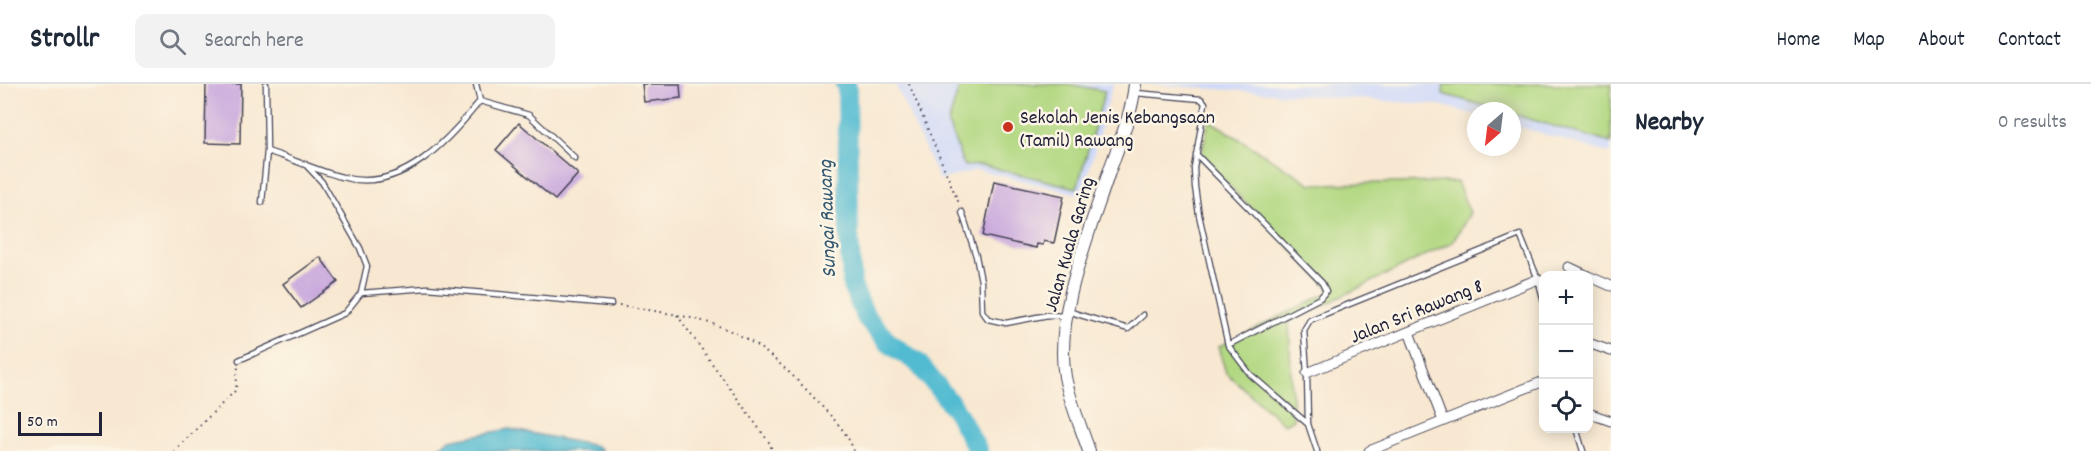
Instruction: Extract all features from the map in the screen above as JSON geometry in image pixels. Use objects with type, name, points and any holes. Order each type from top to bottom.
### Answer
[{"type":"street","name":"Jalan Kuala Garing","points":[[1089,451],[1065,377],[1063,352],[1066,313],[1134,88]]},
{"type":"street","points":[[1569,267],[1577,271]]},
{"type":"street","points":[[1593,278],[1611,286]]},
{"type":"street","name":"Jalan Sri Rawang 8","points":[[1307,373],[1538,279]]},
{"type":"street","points":[[1409,332],[1443,422]]},
{"type":"street","points":[[1593,345],[1611,351]]},
{"type":"street","points":[[1373,450],[1539,383]]},
{"type":"street","points":[[1593,415],[1611,421]]},
{"type":"lane","points":[[262,202],[267,150],[267,84]]},
{"type":"lane","points":[[476,84],[480,101]]},
{"type":"lane","points":[[1134,88],[1201,99],[1205,103],[1194,168],[1199,215],[1228,345],[1250,375],[1308,424]]},
{"type":"lane","points":[[267,150],[344,178],[378,181],[419,163],[459,127],[480,101]]},
{"type":"lane","points":[[480,101],[529,115],[575,159]]},
{"type":"lane","points":[[1196,154],[1322,283],[1326,291],[1320,298],[1228,345]]},
{"type":"lane","points":[[238,360],[345,313],[361,293],[367,266],[360,248],[322,182],[304,164]]},
{"type":"lane","points":[[962,212],[979,272],[982,311],[988,319],[1006,323],[1066,313],[1109,322],[1128,329],[1143,315]]},
{"type":"lane","points":[[1317,451],[1308,424],[1304,330],[1310,320],[1520,235],[1539,283]]},
{"type":"lane","points":[[361,293],[427,288],[611,304]]},
{"type":"lane","points":[[1577,433],[1583,451]]},
{"type":"path","points":[[909,84],[962,212]]},
{"type":"path","points":[[611,304],[677,315],[736,333],[773,358],[800,382],[848,435],[854,451]]},
{"type":"path","points":[[677,315],[771,445],[771,451]]},
{"type":"path","points":[[174,451],[236,390],[238,360]]},
{"type":"shaded area","name":"Sekolah Jenis Kebangsaan (Tamil) Rawang","points":[[895,84],[1113,84],[1082,195],[977,170],[939,180]]},
{"type":"shaded area","points":[[1146,84],[1611,84],[1611,154],[1521,128],[1521,102],[1467,102],[1467,112],[1440,105]]},
{"type":"green space","name":"Sekolah Jenis Kebangsaan (Tamil) Rawang","points":[[960,84],[1068,84],[1105,91],[1077,188],[981,165],[964,166],[948,124]]},
{"type":"green space","points":[[1444,84],[1611,84],[1611,143],[1521,117],[1521,102],[1471,102],[1443,94]]},
{"type":"green space","points":[[1209,120],[1311,184],[1457,182],[1470,213],[1453,242],[1289,322],[1293,420],[1284,424],[1226,373],[1218,347],[1332,291],[1201,157]]},
{"type":"water","points":[[509,429],[596,446],[602,451],[433,451],[450,440]]},
{"type":"building","points":[[206,84],[241,84],[240,144],[205,143]]},
{"type":"building","points":[[642,84],[680,84],[681,98],[644,102]]},
{"type":"building","points":[[519,123],[578,174],[555,200],[496,150]]},
{"type":"building","points":[[994,181],[1064,196],[1054,243],[1044,241],[1043,245],[1037,244],[1036,248],[983,236]]},
{"type":"building","points":[[320,257],[338,282],[301,308],[283,284]]},
{"type":"waterway","name":"Sungai Rawang","points":[[845,84],[847,88],[852,286],[866,317],[889,343],[918,363],[955,409],[978,451]]},
{"type":"place","name":"Sekolah Jenis Kebangsaan (Tamil) Rawang","points":[[1008,127]]}]
